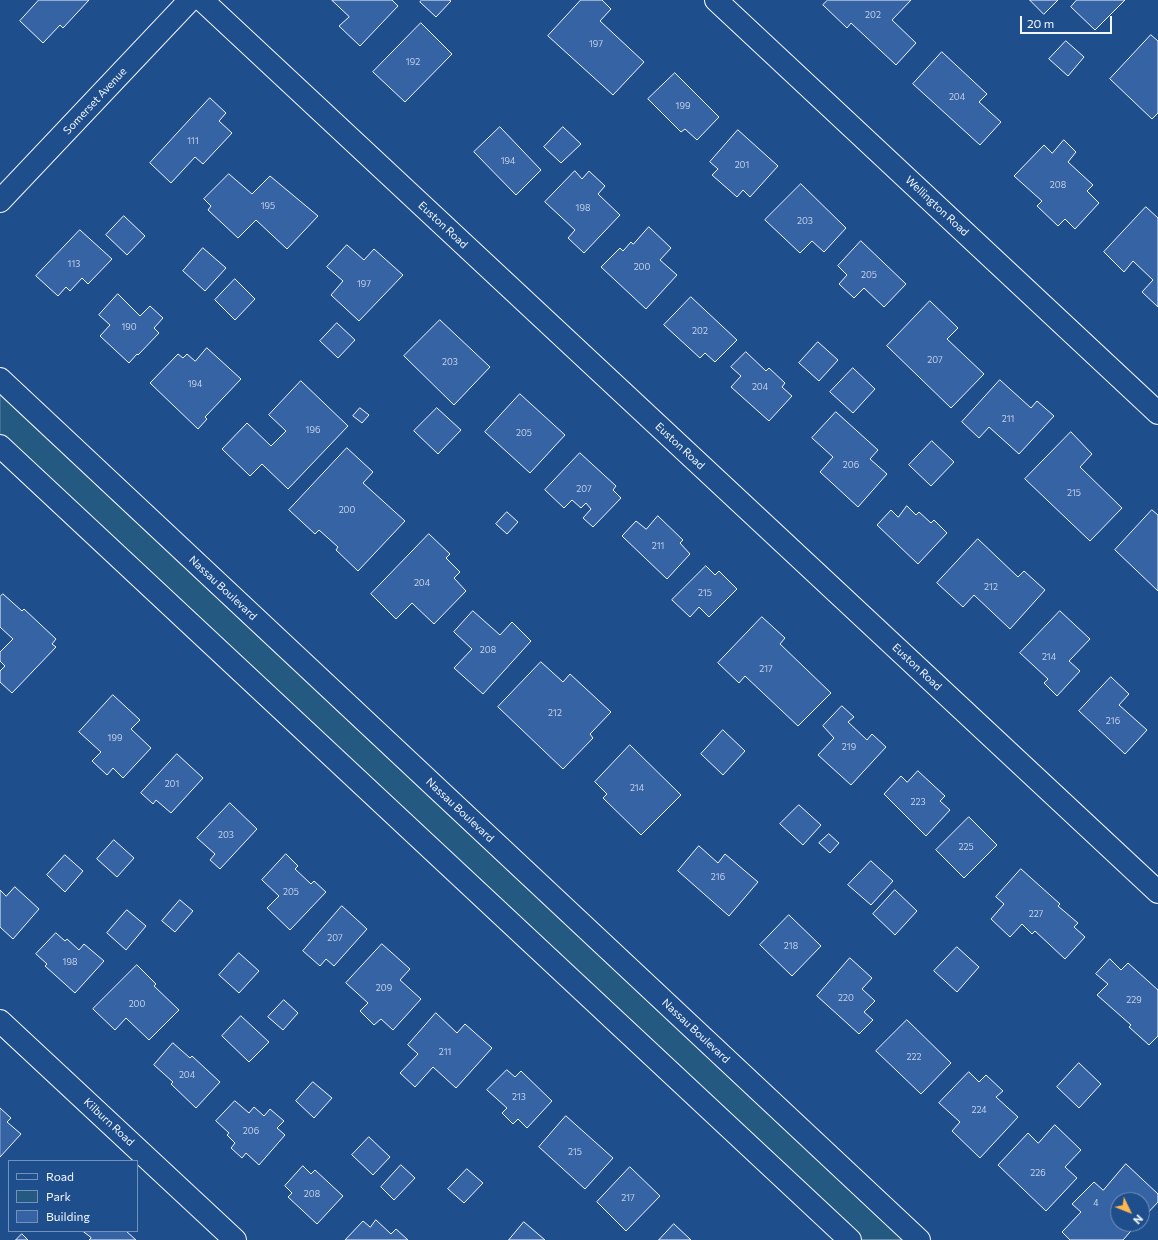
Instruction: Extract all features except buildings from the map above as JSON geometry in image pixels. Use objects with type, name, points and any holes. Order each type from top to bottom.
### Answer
[{"type":"street","name":"Somerset Avenue","points":[[0,201],[190,0]]},
{"type":"street","name":"Euston Road","points":[[202,0],[1158,892]]},
{"type":"street","name":"Wellington Road","points":[[716,0],[1158,413]]},
{"type":"street","name":"Nassau Boulevard","points":[[0,379],[919,1240]]},
{"type":"street","points":[[0,446],[850,1240]]},
{"type":"street","name":"Kilburn Road","points":[[0,1020],[235,1240]]},
{"type":"green space","points":[[0,385],[919,1240],[850,1240],[0,446]]}]
